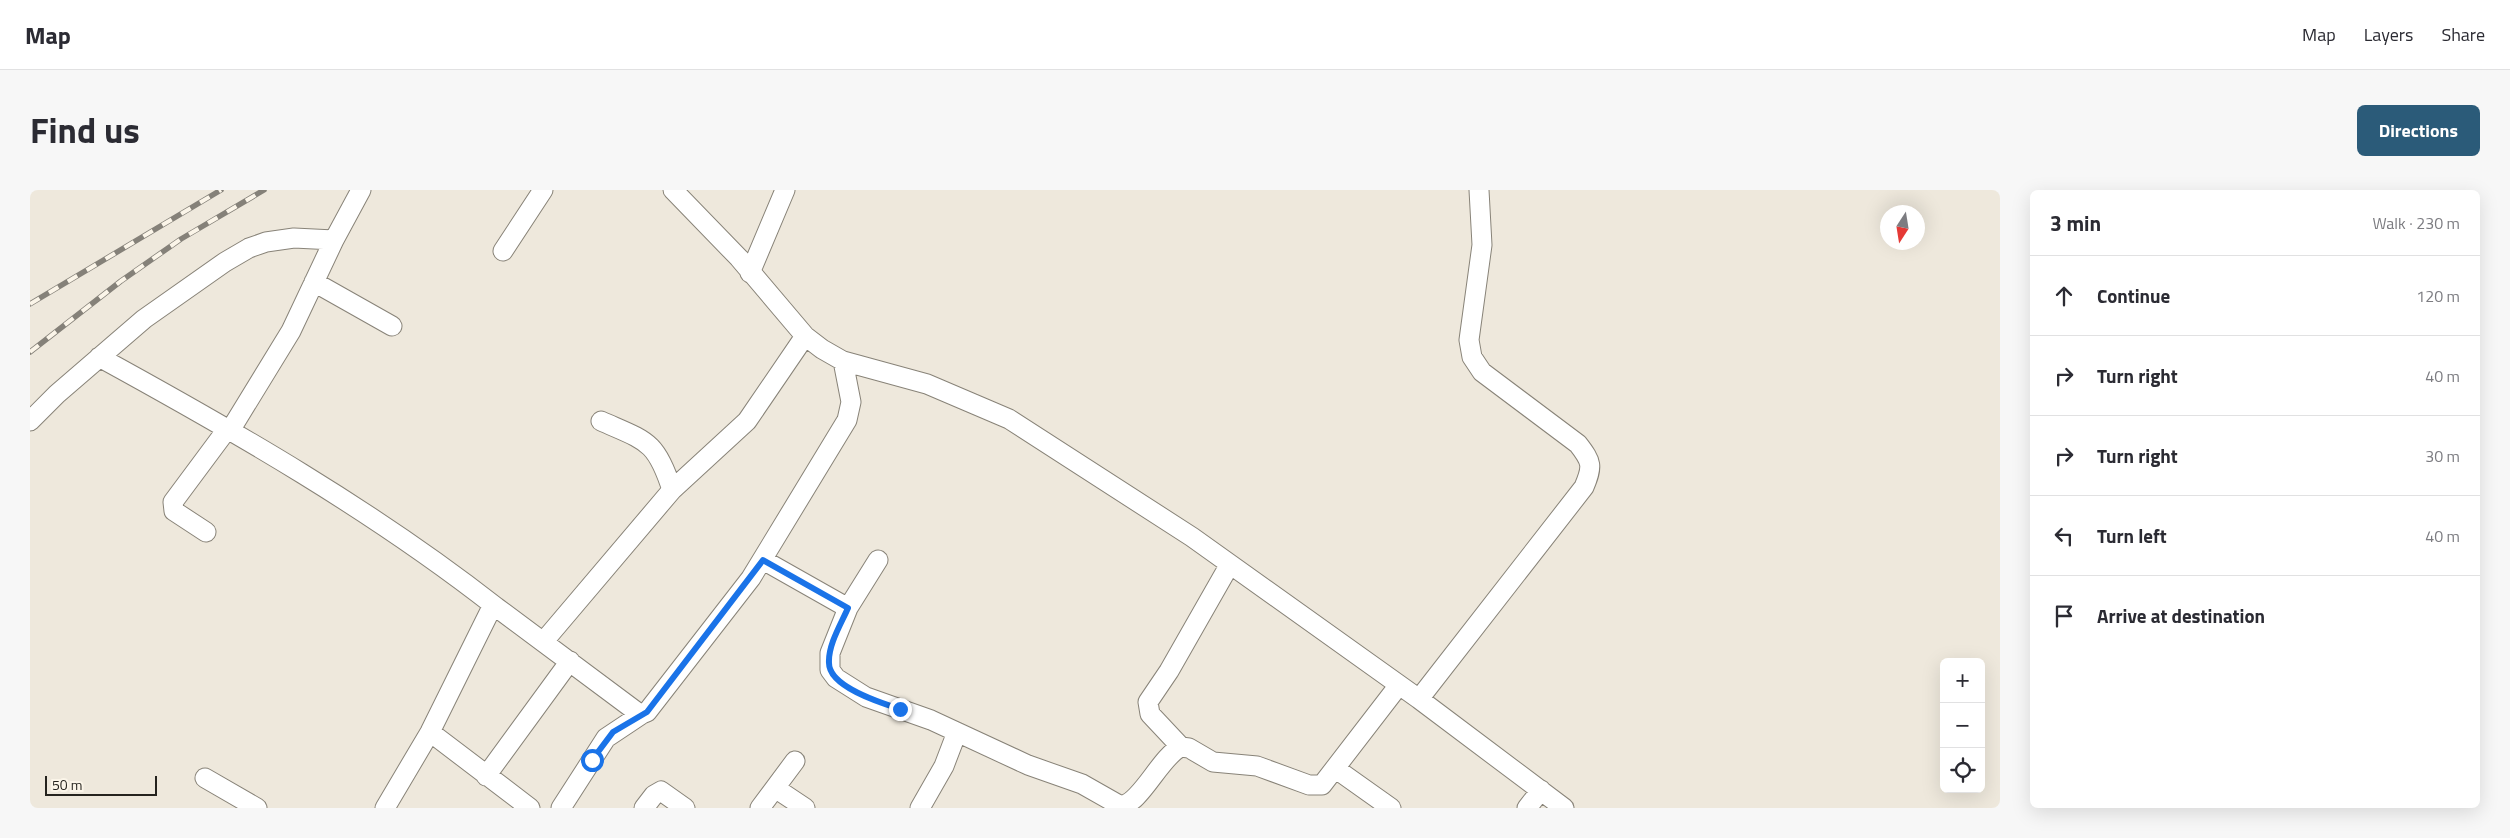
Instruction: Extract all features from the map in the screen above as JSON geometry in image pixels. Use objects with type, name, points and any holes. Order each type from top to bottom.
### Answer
[{"type":"street","points":[[206,532],[174,510],[173,502],[230,429],[291,331],[334,240],[361,190]]},
{"type":"street","points":[[503,251],[543,190]]},
{"type":"street","points":[[673,190],[739,258],[805,336],[843,360],[927,384],[1009,419],[1192,537],[1419,699],[1564,808]]},
{"type":"street","points":[[750,273],[786,190]]},
{"type":"street","points":[[1419,699],[1584,487],[1591,465],[1589,458],[1578,444],[1482,372],[1472,357],[1469,340],[1482,245],[1479,190]]},
{"type":"street","points":[[30,421],[99,357],[144,319],[225,262],[249,248],[284,238],[334,240]]},
{"type":"street","points":[[314,282],[392,326]]},
{"type":"street","points":[[544,641],[672,490],[747,421],[805,336]]},
{"type":"street","points":[[99,357],[230,429],[411,543],[642,714]]},
{"type":"street","points":[[560,808],[606,738],[647,712],[763,560],[847,420],[851,402],[843,360]]},
{"type":"street","points":[[601,421],[637,437],[655,450],[661,459],[672,490]]},
{"type":"street","points":[[763,560],[848,608]]},
{"type":"street","points":[[878,560],[848,608],[830,653],[830,670],[836,678],[866,697],[931,720],[1028,765],[1082,784],[1123,806],[1133,801],[1169,754],[1180,747],[1189,748],[1213,762],[1257,766],[1308,785],[1322,785],[1399,685]]},
{"type":"street","points":[[1180,747],[1150,714],[1148,702],[1169,671],[1230,564]]},
{"type":"street","points":[[385,808],[430,732],[490,611],[496,607]]},
{"type":"street","points":[[486,776],[570,660]]},
{"type":"street","points":[[430,732],[530,808]]},
{"type":"street","points":[[920,808],[944,766],[957,732]]},
{"type":"street","points":[[760,808],[795,761]]},
{"type":"street","points":[[1336,769],[1391,808]]},
{"type":"street","points":[[205,778],[256,808]]},
{"type":"street","points":[[775,788],[805,808]]},
{"type":"street","points":[[1527,808],[1541,790]]},
{"type":"street","points":[[644,808],[654,795],[661,792],[685,808]]},
{"type":"railway","points":[[30,304],[221,190]]},
{"type":"railway","points":[[30,352],[121,281],[181,239],[264,190]]},
{"type":"route","points":[[592,760],[606,738],[647,712],[763,560],[848,608],[830,653],[830,670],[836,678],[848,687],[866,697],[900,709]]}]
